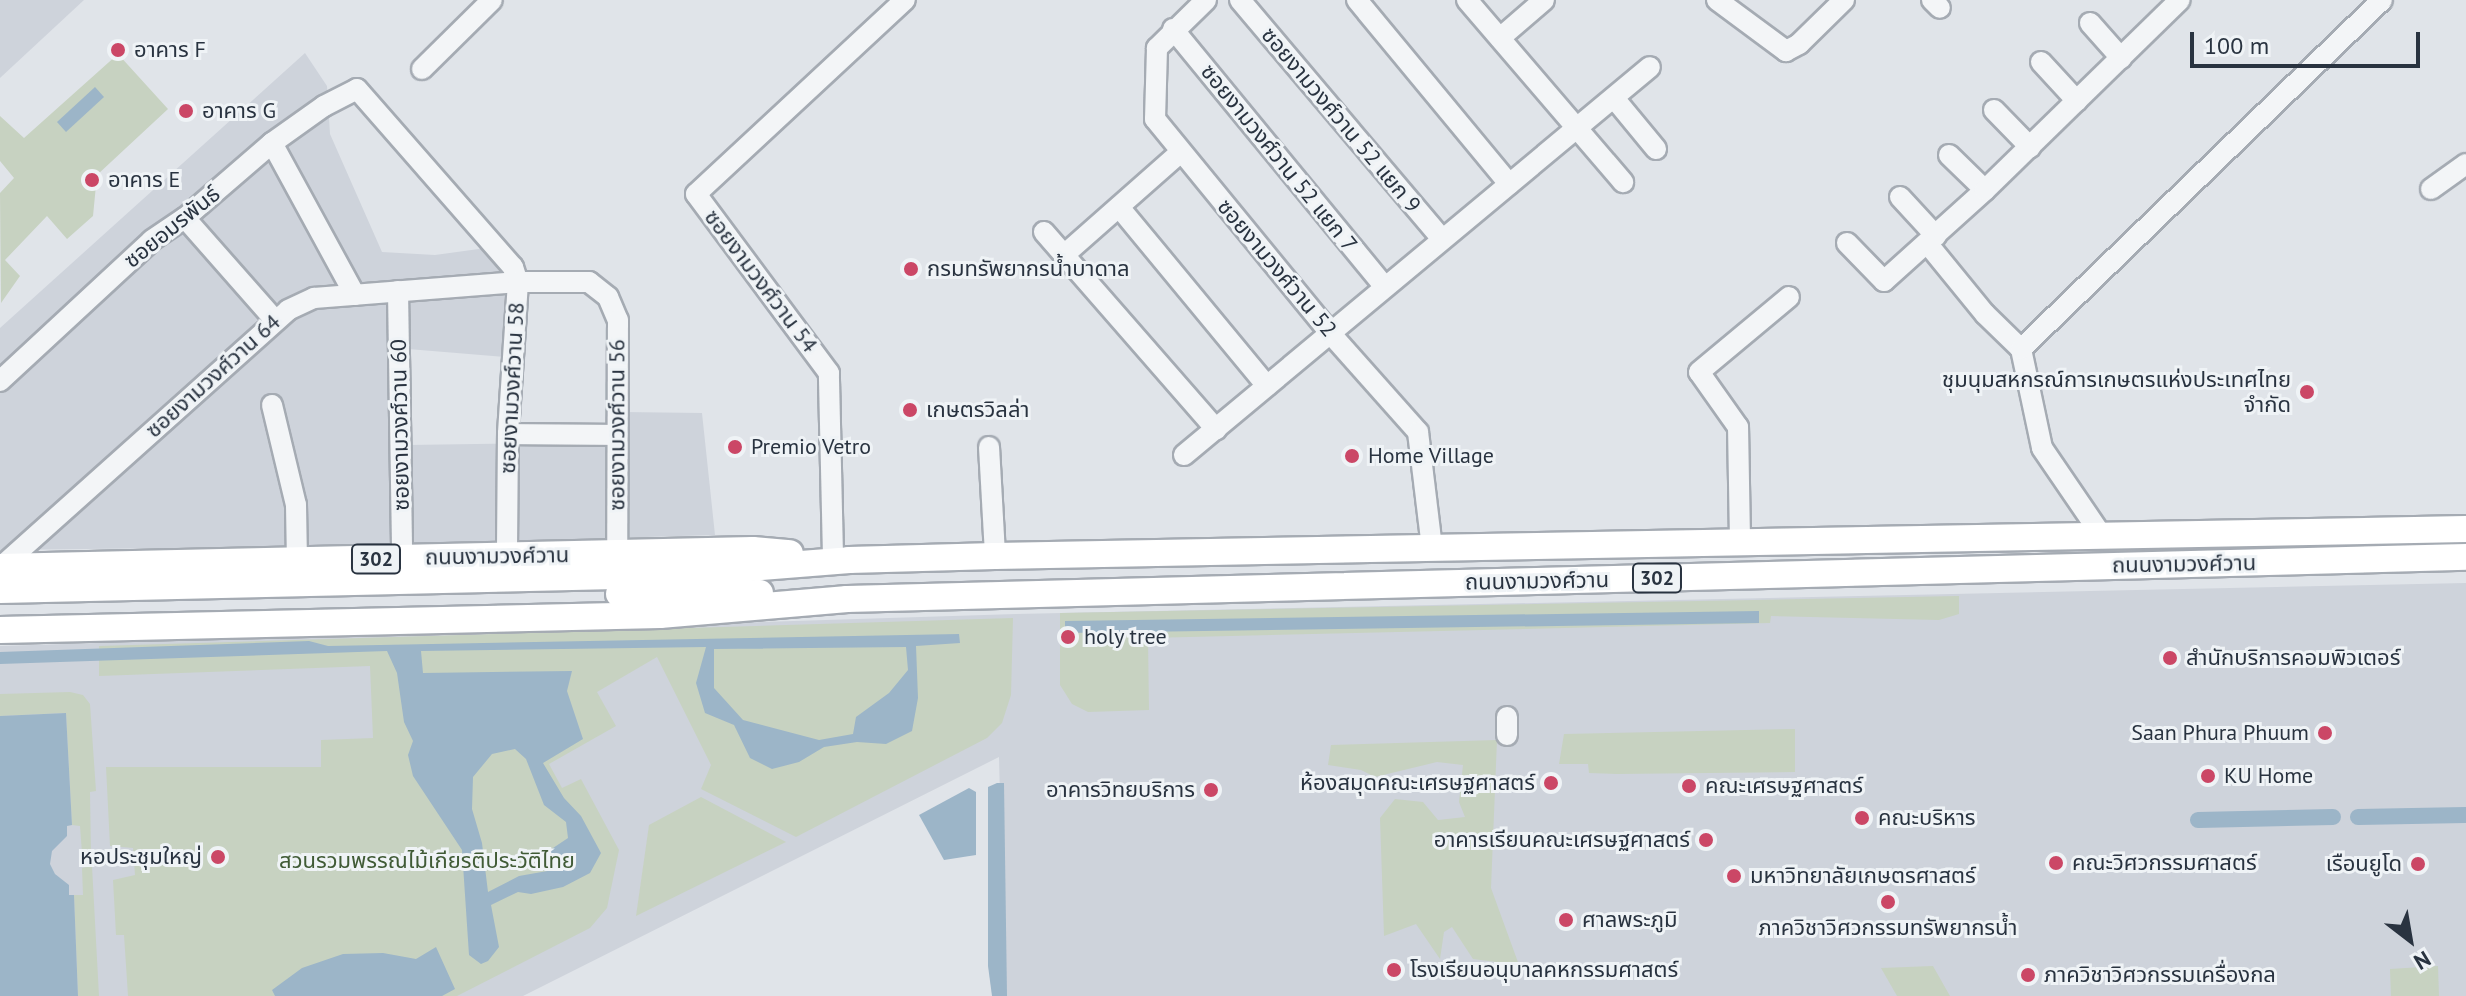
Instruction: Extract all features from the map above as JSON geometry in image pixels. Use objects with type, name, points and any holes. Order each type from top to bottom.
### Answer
[{"type":"main road","name":"ถนนงามวงศ์วาน","points":[[0,590],[660,575],[841,558],[2466,529]]},
{"type":"main road","name":"ถนนงามวงศ์วาน","points":[[0,567],[753,550],[841,558]]},
{"type":"main road","name":"ถนนงามวงศ์วาน","points":[[0,630],[660,615],[847,599],[2466,557]]},
{"type":"main road","name":"ถนนงามวงศ์วาน","points":[[0,608],[736,591],[847,599]]},
{"type":"street","points":[[422,69],[492,0]]},
{"type":"street","name":"ซอยงามวงศ์วาน 54","points":[[841,558],[829,373],[696,194],[905,0]]},
{"type":"street","name":"ซอยงามวงศ์วาน 52","points":[[1206,0],[1157,48],[1155,119],[1331,334],[1418,432],[1432,547]]},
{"type":"street","name":"ซอยงามวงศ์วาน 52 แยก 9","points":[[1240,0],[1442,239]]},
{"type":"street","points":[[1357,0],[1509,184]]},
{"type":"street","points":[[1467,0],[1623,182]]},
{"type":"street","points":[[1500,38],[1544,0]]},
{"type":"street","points":[[1717,0],[1786,51],[1799,44],[1844,0]]},
{"type":"street","points":[[2021,349],[2382,0]]},
{"type":"street","points":[[1847,243],[1884,281],[1932,240],[2121,58],[2167,4]]},
{"type":"street","points":[[2090,23],[2121,58]]},
{"type":"street","name":"ซอยงามวงศ์วาน 52 แยก 7","points":[[1173,29],[1385,287]]},
{"type":"street","points":[[2041,62],[2077,101]]},
{"type":"street","points":[[1184,455],[1650,67]]},
{"type":"street","name":"ซอยอมรพันธ์","points":[[0,381],[152,240],[185,218],[272,143],[324,106],[357,89]]},
{"type":"street","name":"ซอยงามวงศ์วาน 58","points":[[357,89],[513,267],[518,282],[508,434],[507,556]]},
{"type":"street","points":[[1614,98],[1656,149]]},
{"type":"street","points":[[1994,110],[2030,147]]},
{"type":"street","points":[[272,143],[355,295]]},
{"type":"street","points":[[1064,255],[1181,152]]},
{"type":"street","points":[[1949,155],[1985,190]]},
{"type":"street","points":[[2431,189],[2466,164]]},
{"type":"street","points":[[1900,197],[1985,314],[2021,349],[2042,448],[2102,536]]},
{"type":"street","points":[[1119,207],[1267,386]]},
{"type":"street","points":[[185,218],[275,320]]},
{"type":"street","points":[[1044,232],[1216,429]]},
{"type":"street","name":"ซอยงามวงศ์วาน 64","points":[[0,567],[275,320],[314,298],[518,282]]},
{"type":"street","name":"ซอยงามวงศ์วาน 56","points":[[518,282],[589,282],[608,297],[618,320],[615,435],[617,553]]},
{"type":"street","name":"ซอยงามวงศ์วาน 60","points":[[398,291],[402,558]]},
{"type":"street","points":[[1740,540],[1738,427],[1699,372],[1789,297]]},
{"type":"street","points":[[272,405],[296,505],[297,560]]},
{"type":"street","points":[[508,434],[615,435]]},
{"type":"street","points":[[989,447],[995,556]]},
{"type":"shaded area","points":[[0,0],[84,0],[0,78]]},
{"type":"shaded area","points":[[305,53],[327,86],[330,134],[382,252],[435,255],[486,248],[505,272],[509,315],[505,357],[408,349],[408,445],[621,442],[623,412],[702,413],[715,535],[336,546],[0,550],[0,328]]},
{"type":"shaded area","name":"มหาวิทยาลัยเกษตรศาสตร์","points":[[2466,583],[2466,996],[1005,996],[999,757],[523,996],[0,996],[0,646],[1016,614]]},
{"type":"green space","points":[[118,54],[168,109],[97,175],[93,216],[67,239],[47,216],[5,260],[20,276],[1,303],[0,193],[14,178],[0,161],[0,116],[24,138]]},
{"type":"green space","points":[[1959,596],[1959,614],[1939,620],[1771,616],[1770,623],[1148,638],[1149,710],[1088,712],[1072,704],[1060,685],[1060,613]]},
{"type":"green space","name":"สวนรวมพรรณไม้เกียรติประวัติไทย","points":[[1013,618],[1011,695],[1002,723],[987,738],[796,837],[701,789],[711,765],[657,657],[597,692],[616,726],[549,764],[562,788],[581,779],[619,850],[607,908],[590,928],[457,996],[128,996],[124,935],[116,935],[113,880],[135,875],[133,848],[110,846],[106,767],[321,767],[321,740],[373,738],[370,666],[99,676],[99,646]]},
{"type":"green space","points":[[70,692],[83,695],[90,704],[96,791],[90,792],[91,853],[82,853],[80,826],[72,825],[66,713],[0,716],[0,694]]},
{"type":"green space","points":[[1795,729],[1795,772],[1617,774],[1589,773],[1588,764],[1559,764],[1564,734]]},
{"type":"green space","points":[[1497,740],[1491,888],[1519,965],[1473,959],[1452,927],[1444,932],[1440,959],[1416,924],[1384,936],[1380,818],[1395,799],[1423,802],[1438,820],[1465,817],[1459,802],[1463,765],[1437,762],[1375,777],[1361,770],[1328,765],[1331,745]]},
{"type":"green space","points":[[701,797],[786,842],[636,916],[649,825]]},
{"type":"green space","points":[[92,866],[99,996],[78,996],[74,895],[83,895],[82,868]]},
{"type":"green space","points":[[1933,966],[1950,996],[1897,996],[1881,968]]},
{"type":"green space","points":[[2438,966],[2439,996],[2391,996],[2390,969]]},
{"type":"water","points":[[95,87],[104,97],[66,132],[57,122]]},
{"type":"water","points":[[1759,611],[1759,623],[1065,633],[1065,621]]},
{"type":"water","points":[[959,634],[960,643],[916,646],[918,698],[912,731],[886,744],[857,742],[824,747],[799,762],[772,769],[750,758],[734,725],[705,713],[696,683],[706,647],[421,651],[423,673],[572,671],[567,691],[583,739],[543,763],[564,798],[581,816],[601,853],[590,873],[563,887],[531,894],[518,892],[491,905],[499,947],[488,961],[481,964],[469,955],[462,850],[413,776],[408,755],[413,741],[404,722],[397,673],[387,651],[0,664],[0,652],[309,641],[328,646]],"holes":[[[906,647],[908,670],[889,693],[856,717],[853,734],[819,740],[743,720],[714,688],[714,649]],[[515,749],[526,759],[544,805],[566,822],[568,838],[550,850],[553,870],[519,876],[488,892],[482,843],[472,809],[473,777],[492,754]]]},
{"type":"water","points":[[66,713],[72,825],[67,826],[67,836],[52,851],[50,864],[55,874],[69,885],[69,895],[74,895],[78,996],[0,996],[0,716]]},
{"type":"water","points":[[1004,783],[1007,996],[992,996],[988,966],[988,787]]},
{"type":"water","points":[[969,788],[976,792],[976,855],[944,860],[919,815]]},
{"type":"water","points":[[436,947],[455,989],[442,996],[275,996],[272,990],[302,968],[343,954],[383,953],[416,959]]},
{"type":"waterway","points":[[2358,817],[2466,815]]},
{"type":"waterway","points":[[2198,820],[2333,817]]},
{"type":"place","name":"อาคาร F","points":[[118,50]]},
{"type":"place","name":"อาคาร G","points":[[186,111]]},
{"type":"place","name":"อาคาร E","points":[[92,180]]},
{"type":"place","name":"กรมทรัพยากรน้ำบาดาล","points":[[911,269]]},
{"type":"place","name":"ชุมนุมสหกรณ์การเกษตรแห่งประเทศไทย จำกัด","points":[[2307,392]]},
{"type":"place","name":"เกษตรวิลล่า","points":[[910,410]]},
{"type":"place","name":"Premio Vetro","points":[[735,447]]},
{"type":"place","name":"Home Village","points":[[1352,456]]},
{"type":"place","name":"holy tree","points":[[1068,637]]},
{"type":"place","name":"สำนักบริการคอมพิวเตอร์","points":[[2170,658]]},
{"type":"place","name":"Saan Phura Phuum","points":[[2325,733]]},
{"type":"place","name":"KU Home","points":[[2208,776]]},
{"type":"place","name":"ห้องสมุดคณะเศรษฐศาสตร์","points":[[1551,783]]},
{"type":"place","name":"คณะเศรษฐศาสตร์","points":[[1689,786]]},
{"type":"place","name":"อาคารวิทยบริการ","points":[[1211,790]]},
{"type":"place","name":"คณะบริหาร","points":[[1862,818]]},
{"type":"place","name":"อาคารเรียนคณะเศรษฐศาสตร์","points":[[1706,840]]},
{"type":"place","name":"หอประชุมใหญ่","points":[[218,857]]},
{"type":"place","name":"คณะวิศวกรรมศาสตร์","points":[[2056,863]]},
{"type":"place","name":"เรือนยูโด","points":[[2418,864]]},
{"type":"place","name":"มหาวิทยาลัยเกษตรศาสตร์","points":[[1734,876]]},
{"type":"place","name":"ภาควิชาวิศวกรรมทรัพยากรน้ำ","points":[[1888,902]]},
{"type":"place","name":"ศาลพระภูมิ","points":[[1566,920]]},
{"type":"place","name":"โรงเรียนอนุบาลคหกรรมศาสตร์","points":[[1394,970]]},
{"type":"place","name":"ภาควิชาวิศวกรรมเครื่องกล","points":[[2028,975]]}]
